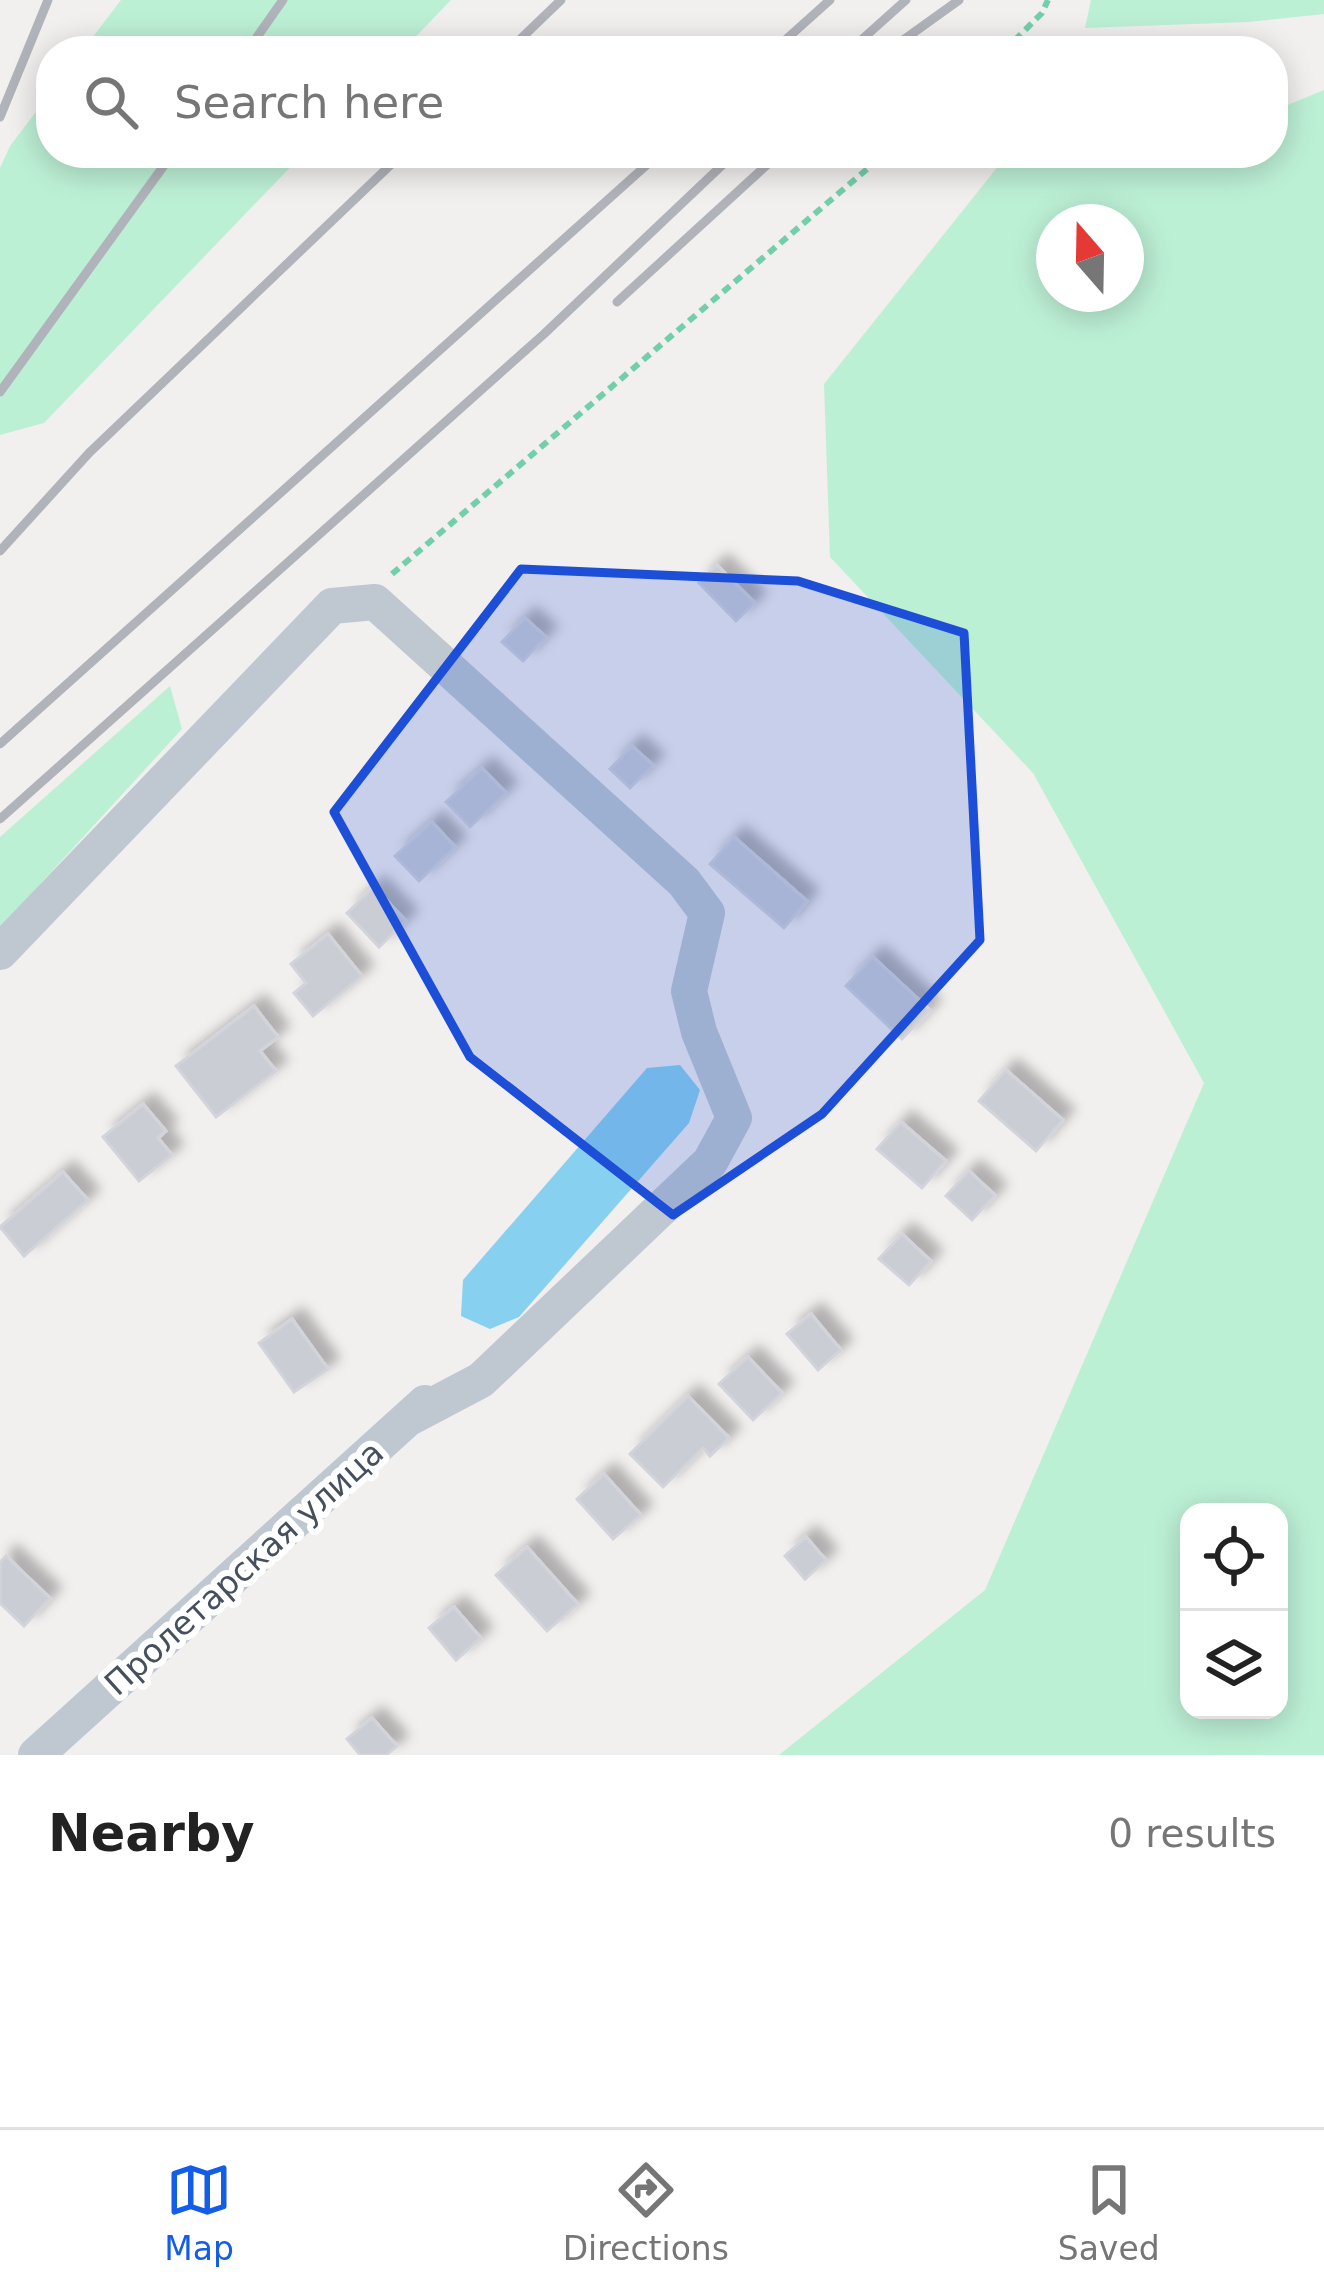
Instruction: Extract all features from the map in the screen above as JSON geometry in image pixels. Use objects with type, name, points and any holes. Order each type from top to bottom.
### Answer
[{"type":"street","points":[[0,952],[332,605],[376,602],[684,882],[707,913],[689,991],[699,1032],[734,1118],[710,1162],[481,1380],[409,1418]]},
{"type":"street","name":"Пролетарская улица","points":[[36,1755],[452,1379]]},
{"type":"path","points":[[1019,36],[1048,0]]},
{"type":"path","points":[[357,604],[868,168]]},
{"type":"highlighted area","points":[[521,569],[798,581],[964,633],[980,940],[822,1114],[673,1215],[470,1057],[334,812]]},
{"type":"green space","points":[[121,0],[451,0],[416,36],[93,36]]},
{"type":"green space","points":[[1091,0],[1324,0],[1324,14],[1085,28]]},
{"type":"green space","points":[[1324,90],[1324,1755],[779,1755],[985,1590],[1204,1083],[1033,773],[830,557],[824,384],[997,168],[1288,168],[1288,105]]},
{"type":"green space","points":[[36,112],[36,168],[290,168],[44,423],[0,435],[0,168]]},
{"type":"green space","points":[[170,686],[182,729],[0,928],[0,837]]},
{"type":"water","points":[[680,1065],[700,1090],[689,1123],[519,1317],[490,1329],[461,1316],[463,1280],[647,1068]]},
{"type":"building","points":[[717,565],[755,603],[736,621],[699,583]]},
{"type":"building","points":[[525,618],[546,637],[523,661],[502,642]]},
{"type":"building","points":[[632,746],[653,765],[630,788],[610,769]]},
{"type":"building","points":[[482,768],[506,793],[470,827],[446,802]]},
{"type":"building","points":[[432,822],[455,847],[419,881],[395,856]]},
{"type":"building","points":[[734,837],[807,901],[784,928],[710,864]]},
{"type":"building","points":[[374,887],[406,921],[379,947],[347,913]]},
{"type":"building","points":[[328,934],[362,976],[313,1016],[294,993],[306,983],[291,964]]},
{"type":"building","points":[[873,957],[930,1010],[902,1039],[846,986]]},
{"type":"building","points":[[254,1006],[278,1037],[260,1051],[276,1071],[216,1117],[176,1066]]},
{"type":"building","points":[[1006,1070],[1063,1120],[1036,1151],[979,1101]]},
{"type":"building","points":[[143,1104],[166,1131],[158,1138],[172,1155],[139,1181],[103,1137]]},
{"type":"building","points":[[901,1122],[946,1161],[922,1188],[877,1149]]},
{"type":"building","points":[[969,1171],[995,1195],[972,1220],[946,1196]]},
{"type":"building","points":[[63,1172],[88,1200],[24,1256],[0,1227]]},
{"type":"building","points":[[902,1234],[931,1261],[909,1285],[879,1259]]},
{"type":"building","points":[[811,1314],[841,1350],[818,1370],[787,1334]]},
{"type":"building","points":[[292,1319],[328,1369],[294,1392],[259,1343]]},
{"type":"building","points":[[748,1357],[782,1393],[753,1420],[719,1384]]},
{"type":"building","points":[[688,1396],[729,1438],[710,1456],[703,1448],[663,1487],[630,1454]]},
{"type":"building","points":[[604,1474],[641,1515],[613,1539],[577,1499]]},
{"type":"building","points":[[806,1537],[826,1560],[805,1579],[785,1556]]},
{"type":"building","points":[[527,1547],[578,1604],[547,1631],[496,1575]]},
{"type":"building","points":[[6,1556],[50,1598],[24,1626],[0,1603],[0,1562]]},
{"type":"building","points":[[454,1607],[481,1638],[456,1660],[429,1628]]},
{"type":"building","points":[[372,1718],[397,1746],[386,1755],[360,1755],[347,1739]]},
{"type":"railway","points":[[0,117],[48,0]]},
{"type":"railway","points":[[258,36],[283,0]]},
{"type":"railway","points":[[524,36],[561,0]]},
{"type":"railway","points":[[790,36],[830,0]]},
{"type":"railway","points":[[866,36],[906,0]]},
{"type":"railway","points":[[909,36],[959,0]]},
{"type":"railway","points":[[0,392],[162,168]]},
{"type":"railway","points":[[0,551],[89,453],[387,168]]},
{"type":"railway","points":[[0,744],[643,168]]},
{"type":"railway","points":[[0,819],[544,334],[719,168]]},
{"type":"railway","points":[[617,302],[764,168]]}]
